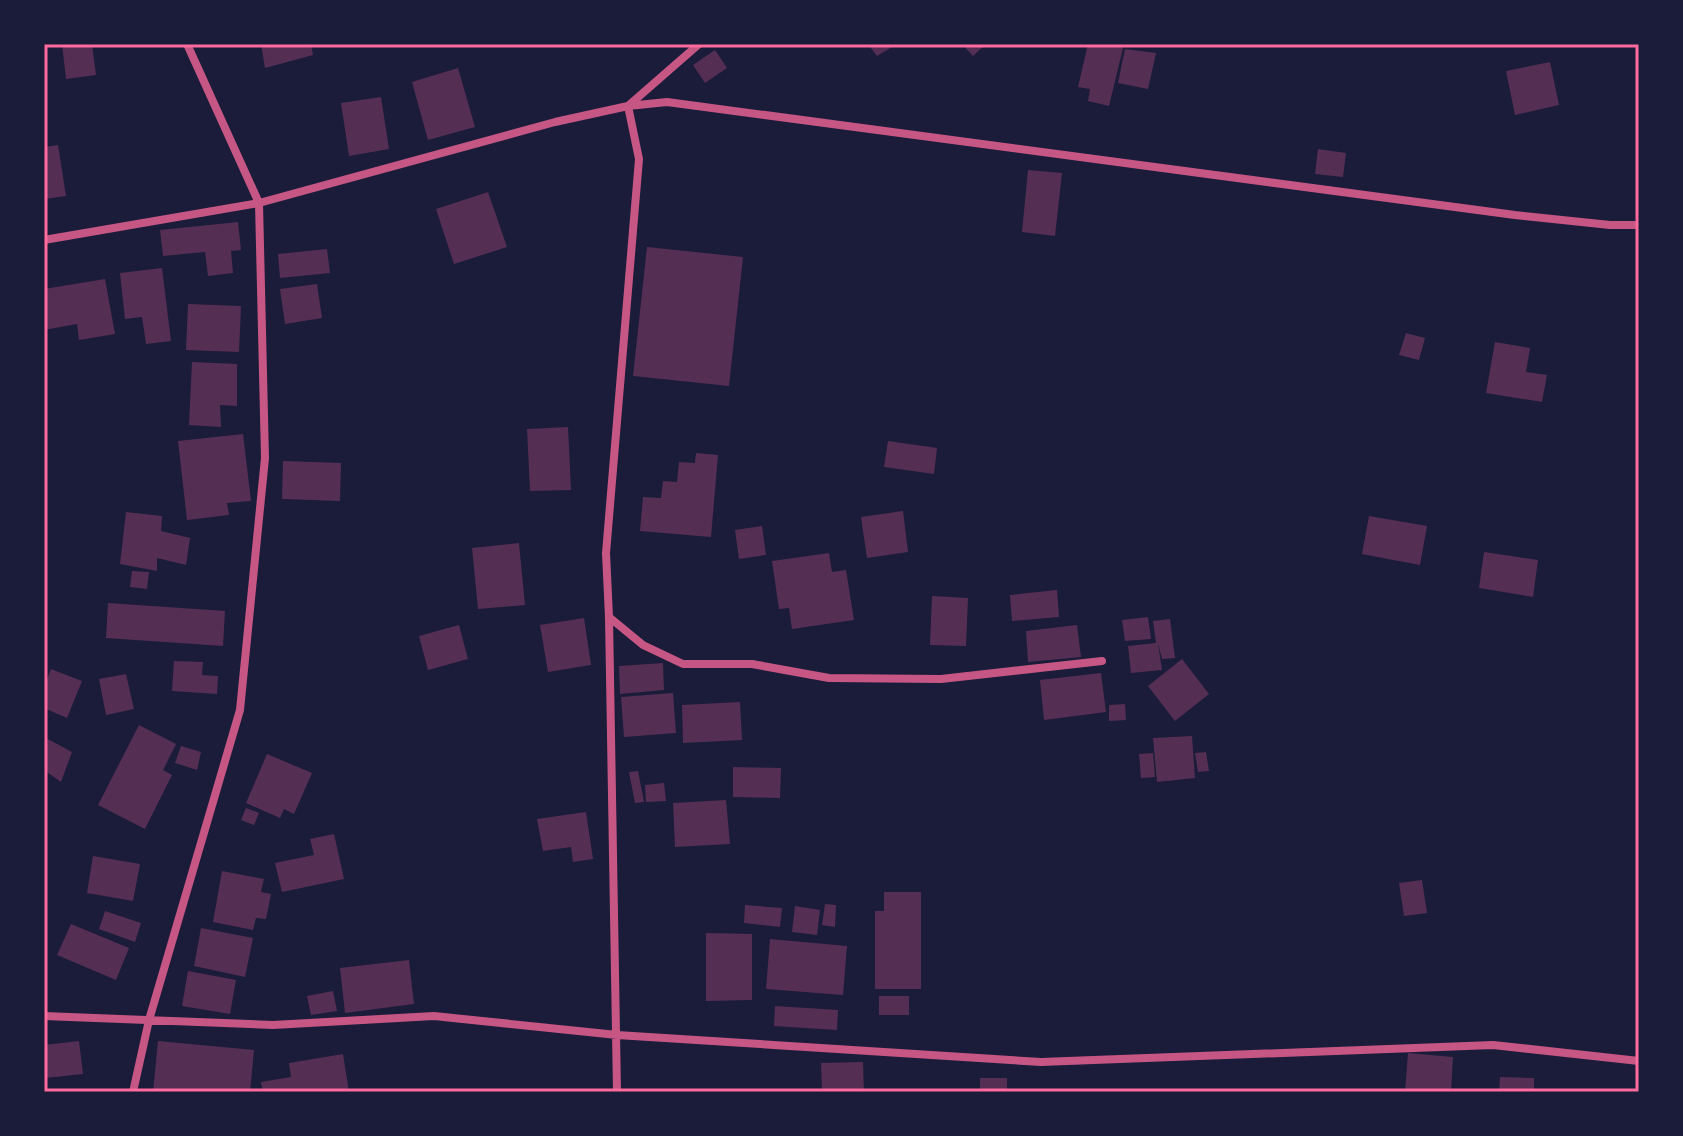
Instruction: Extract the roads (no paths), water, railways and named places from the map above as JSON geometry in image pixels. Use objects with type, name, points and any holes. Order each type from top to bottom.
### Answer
[{"type":"street","points":[[133,1092],[149,1020],[240,710],[265,458],[259,203],[187,44]]},
{"type":"street","points":[[628,106],[699,44]]},
{"type":"street","points":[[44,240],[259,203],[555,122],[628,106],[667,102],[1515,215],[1639,225]]},
{"type":"street","points":[[617,1092],[606,553],[639,159],[628,106]]},
{"type":"street","points":[[609,617],[643,645],[683,664],[752,664],[829,678],[941,679],[1102,661]]},
{"type":"street","points":[[44,1016],[273,1025],[434,1016],[617,1035],[1041,1062],[1493,1045],[1639,1061]]}]
